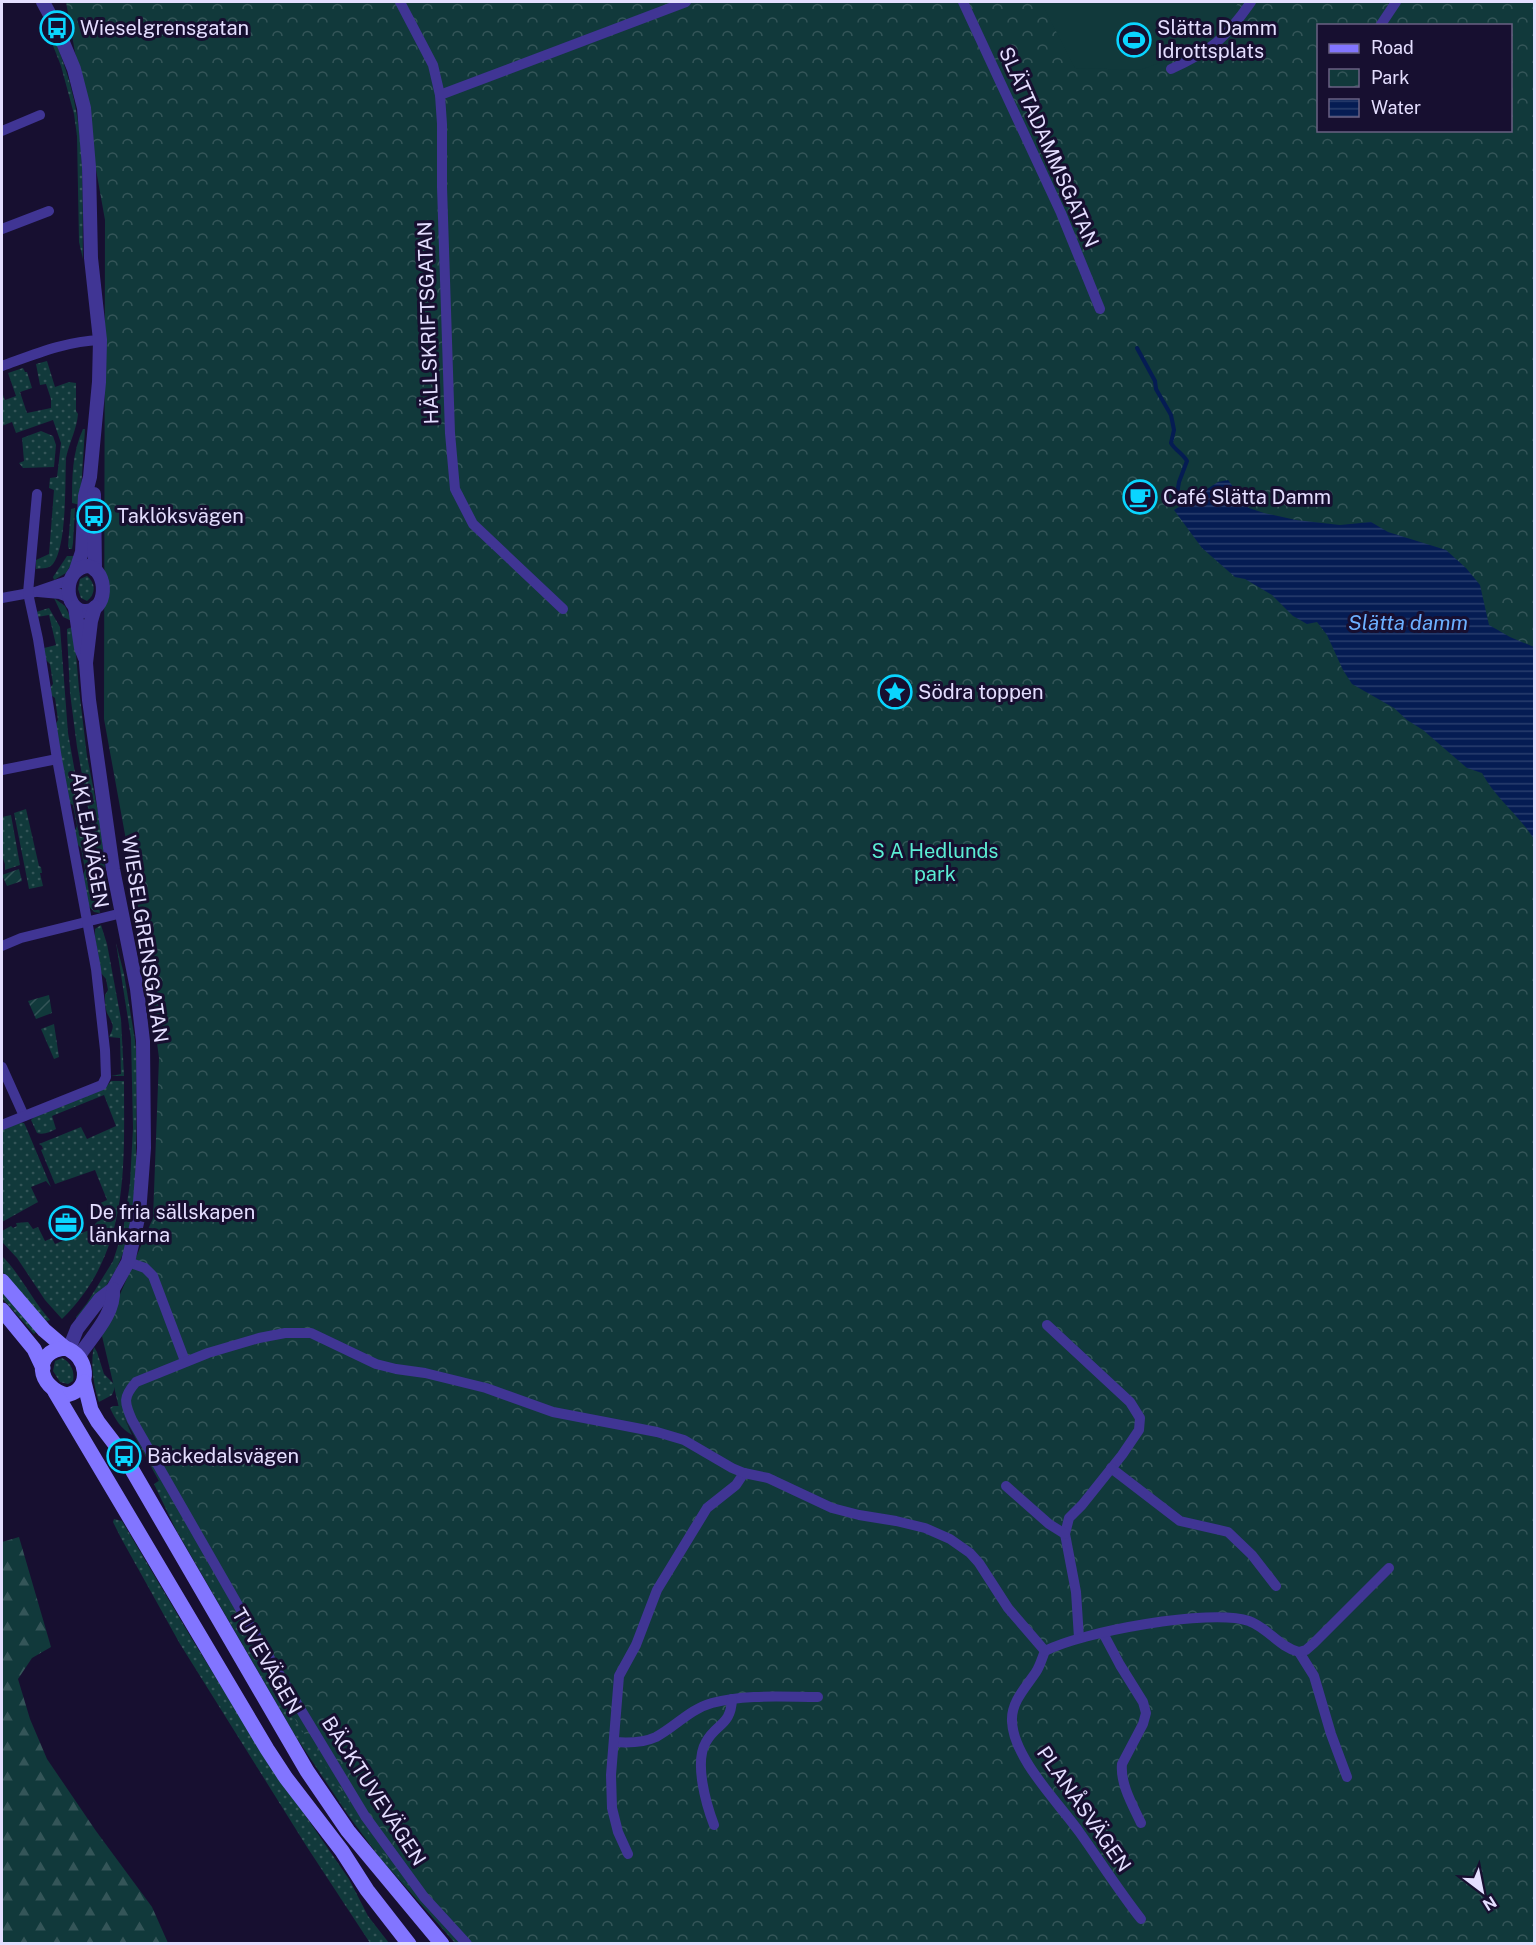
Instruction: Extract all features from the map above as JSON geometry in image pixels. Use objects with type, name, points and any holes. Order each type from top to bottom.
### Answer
[{"type":"main road","points":[[2,1281],[44,1330],[71,1351]]},
{"type":"main road","points":[[2,1310],[34,1349],[43,1368],[45,1380],[55,1392],[247,1718],[286,1778],[342,1851],[367,1890],[410,1944]]},
{"type":"main road","points":[[43,1368],[44,1361],[54,1350],[71,1351]]},
{"type":"main road","name":"TUVEVÄGEN","points":[[71,1351],[84,1368],[84,1382],[91,1410],[124,1456],[307,1771],[348,1831],[442,1944]]},
{"type":"main road","points":[[55,1392],[73,1394],[84,1382]]},
{"type":"main road","points":[[367,1890],[380,1918],[401,1944]]},
{"type":"street","name":"WIESELGRENSGATAN","points":[[43,2],[60,34],[74,69],[84,108],[89,167],[91,258],[100,340],[99,382],[90,477],[85,496],[82,552],[68,591],[73,602],[86,663]]},
{"type":"street","name":"HÄLLSKRIFTSGATAN","points":[[400,2],[433,65],[440,95],[450,433],[455,489],[473,524],[563,609]]},
{"type":"street","points":[[440,95],[686,2]]},
{"type":"street","name":"SLÄTTADAMMSGATAN","points":[[963,2],[1061,213],[1100,309]]},
{"type":"street","points":[[1171,69],[1196,58],[1215,44],[1229,31],[1251,2]]},
{"type":"street","points":[[1381,24],[1396,2]]},
{"type":"street","points":[[2,131],[40,115]]},
{"type":"street","points":[[2,230],[49,211]]},
{"type":"street","points":[[2,366],[57,347],[82,341],[100,340]]},
{"type":"street","name":"WIESELGRENSGATAN","points":[[71,1351],[108,1315],[114,1301],[113,1289],[128,1262],[139,1214],[144,1148],[143,1041],[138,999],[106,824],[86,663],[91,621],[95,607],[101,600],[103,589],[101,577],[95,570],[94,494],[90,477]]},
{"type":"street","name":"AKLEJAVÄGEN","points":[[2,1125],[105,1082],[105,1050],[97,973],[57,759],[31,592],[37,494]]},
{"type":"street","points":[[2,598],[31,592],[73,575],[88,566],[95,570]]},
{"type":"street","points":[[31,592],[60,594],[84,611],[95,607]]},
{"type":"street","points":[[2,770],[57,759]]},
{"type":"street","points":[[2,946],[21,938],[122,913]]},
{"type":"street","points":[[2,1067],[24,1116]]},
{"type":"street","points":[[128,1262],[145,1268],[153,1276],[185,1361],[259,1338],[285,1333],[310,1333],[376,1364],[425,1372],[486,1388],[553,1412],[657,1432],[684,1440],[732,1468],[768,1478],[832,1508],[925,1528],[950,1539],[970,1553],[979,1563],[1008,1608],[1045,1651],[1079,1638],[1156,1623],[1195,1619],[1241,1619],[1262,1628],[1284,1646],[1299,1652],[1314,1676],[1331,1734],[1347,1777]]},
{"type":"street","points":[[1047,1325],[1118,1390],[1138,1412],[1141,1424],[1111,1468],[1069,1518],[1065,1534],[1076,1592],[1079,1638]]},
{"type":"street","name":"BÄCKTUVEVÄGEN","points":[[185,1361],[136,1382],[128,1392],[125,1402],[132,1420],[321,1747],[365,1816],[424,1897],[467,1944]]},
{"type":"street","points":[[1111,1468],[1180,1521],[1228,1532],[1252,1555],[1276,1586]]},
{"type":"street","points":[[628,1854],[618,1832],[612,1808],[611,1775],[619,1676],[637,1642],[657,1590],[707,1509],[736,1485],[744,1473]]},
{"type":"street","points":[[1006,1486],[1049,1524],[1065,1534]]},
{"type":"street","points":[[1299,1652],[1306,1650],[1314,1643],[1389,1568]]},
{"type":"street","points":[[1103,1633],[1145,1706],[1145,1719],[1121,1770],[1125,1787],[1141,1823]]},
{"type":"street","name":"PLANÅSVÄGEN","points":[[1045,1651],[1037,1671],[1018,1699],[1013,1711],[1014,1735],[1022,1754],[1034,1772],[1141,1919]]},
{"type":"street","points":[[615,1742],[645,1741],[657,1736],[695,1710],[732,1699],[818,1697]]},
{"type":"street","points":[[714,1825],[706,1800],[701,1759],[705,1743],[731,1712],[732,1699]]},
{"type":"green space","name":"S A Hedlunds park","points":[[66,2],[1534,2],[1534,1943],[460,1943],[391,1867],[259,1664],[119,1408],[102,1336],[153,1218],[159,1058],[142,928],[104,719],[105,220]]},
{"type":"green space","name":"Slätta Damm Idrottsplats","points":[[1041,2],[1239,2],[1217,31],[1195,50],[1140,70],[1075,68]]},
{"type":"green space","points":[[50,38],[55,41],[65,68],[80,133],[83,259],[79,242],[77,136],[74,114],[61,66]]},
{"type":"green space","points":[[47,361],[55,387],[69,382],[76,383],[76,411],[78,414],[66,458],[63,529],[58,555],[50,567],[36,569],[36,560],[49,554],[54,490],[49,488],[50,478],[57,477],[61,443],[53,420],[16,433],[12,422],[2,426],[2,392],[5,400],[16,396],[8,373],[23,368],[27,372],[32,388],[20,392],[27,413],[51,408],[51,399],[46,384],[40,385],[36,364]]},
{"type":"green space","points":[[83,429],[85,429],[80,505],[72,503],[72,484],[73,465]]},
{"type":"green space","points":[[41,431],[53,436],[56,445],[54,467],[23,468],[19,463],[24,461],[22,438]]},
{"type":"green space","points":[[75,508],[73,543],[72,549],[69,549],[71,509]]},
{"type":"green space","points":[[67,556],[76,556],[66,573],[54,580],[53,577]]},
{"type":"green space","points":[[87,576],[94,588],[87,601],[81,598],[78,589],[80,579]]},
{"type":"green space","points":[[54,598],[65,606],[72,621],[63,617]]},
{"type":"green space","points":[[49,608],[60,627],[68,733],[100,913],[94,912],[88,905],[81,848],[77,844],[74,832],[77,826],[73,805],[69,803],[55,725],[58,720],[55,698],[51,695],[50,688],[53,684],[50,664],[45,659],[44,648],[56,645],[49,615],[37,617],[36,612]]},
{"type":"green space","points":[[72,627],[87,756],[101,827],[108,901],[106,907],[77,747],[70,693],[67,629]]},
{"type":"green space","points":[[26,809],[41,867],[43,886],[29,889],[14,813]]},
{"type":"green space","points":[[11,815],[20,865],[5,870],[2,856],[2,817]]},
{"type":"green space","points":[[19,869],[22,881],[7,886],[2,875]]},
{"type":"green space","points":[[101,925],[107,944],[121,1019],[124,1076],[111,1076],[121,1074],[120,1038],[109,1037],[113,1026],[105,1005],[105,995],[108,990],[106,979],[101,973],[95,937],[95,929]]},
{"type":"green space","points":[[116,943],[124,974],[137,1062],[137,1155],[134,1201],[121,1260],[106,1286],[77,1321],[76,1317],[113,1261],[123,1230],[130,1183],[133,1128],[131,1038]]},
{"type":"green space","points":[[49,995],[52,1013],[36,1019],[28,1001]]},
{"type":"green space","points":[[54,1024],[59,1057],[54,1059],[41,1029]]},
{"type":"green space","points":[[111,1081],[124,1081],[124,1146],[119,1208],[112,1237],[100,1266],[84,1293],[62,1319],[45,1300],[17,1258],[2,1242],[2,1231],[11,1226],[13,1228],[17,1226],[16,1223],[28,1222],[33,1229],[38,1227],[45,1241],[52,1238],[55,1244],[89,1230],[97,1222],[96,1205],[107,1200],[95,1170],[55,1184],[41,1150],[42,1146],[39,1144],[81,1127],[87,1139],[116,1126],[104,1095],[52,1116],[56,1129],[49,1132],[37,1133],[31,1120],[35,1116],[106,1087]]},
{"type":"green space","points":[[20,1122],[26,1127],[51,1187],[46,1181],[31,1187],[38,1202],[2,1222],[2,1129]]},
{"type":"green space","points":[[2,1256],[50,1320],[43,1318],[2,1271]]},
{"type":"green space","points":[[2,1292],[37,1331],[34,1334],[2,1298]]},
{"type":"green space","points":[[94,1347],[104,1374],[114,1384],[112,1395],[99,1402],[93,1375]]},
{"type":"green space","points":[[62,1358],[68,1362],[73,1371],[73,1381],[68,1384],[60,1382],[53,1371],[55,1361]]},
{"type":"green space","points":[[119,1406],[132,1435],[116,1420],[110,1408]]},
{"type":"green space","points":[[160,1480],[464,1943],[455,1943],[380,1858],[296,1737],[175,1528],[154,1484]]},
{"type":"green space","points":[[114,1519],[122,1521],[263,1754],[349,1879],[368,1916],[389,1943],[370,1943],[307,1847],[180,1644],[121,1538],[113,1522]]},
{"type":"green space","points":[[19,1537],[51,1647],[32,1658],[18,1679],[30,1719],[47,1759],[152,1907],[168,1943],[2,1943],[2,1542]]},
{"type":"water","name":"Slätta damm","points":[[1228,480],[1249,508],[1264,513],[1296,520],[1340,525],[1371,522],[1388,532],[1446,550],[1466,568],[1480,585],[1489,625],[1534,647],[1534,839],[1482,773],[1467,768],[1394,708],[1352,684],[1327,635],[1317,622],[1307,624],[1293,616],[1272,595],[1245,579],[1235,577],[1202,548],[1174,510],[1218,482]]},
{"type":"waterway","points":[[1137,348],[1171,415],[1174,430],[1171,443],[1187,461],[1177,494]]},
{"type":"place","name":"Wieselgrensgatan","points":[[57,28]]},
{"type":"place","name":"Slätta Damm Idrottsplats","points":[[1134,40]]},
{"type":"place","name":"Café Slätta Damm","points":[[1140,497]]},
{"type":"place","name":"Taklöksvägen","points":[[94,516]]},
{"type":"place","name":"Södra toppen","points":[[895,692]]},
{"type":"place","name":"De fria sällskapen länkarna","points":[[66,1223]]},
{"type":"place","name":"Bäckedalsvägen","points":[[124,1456]]}]
